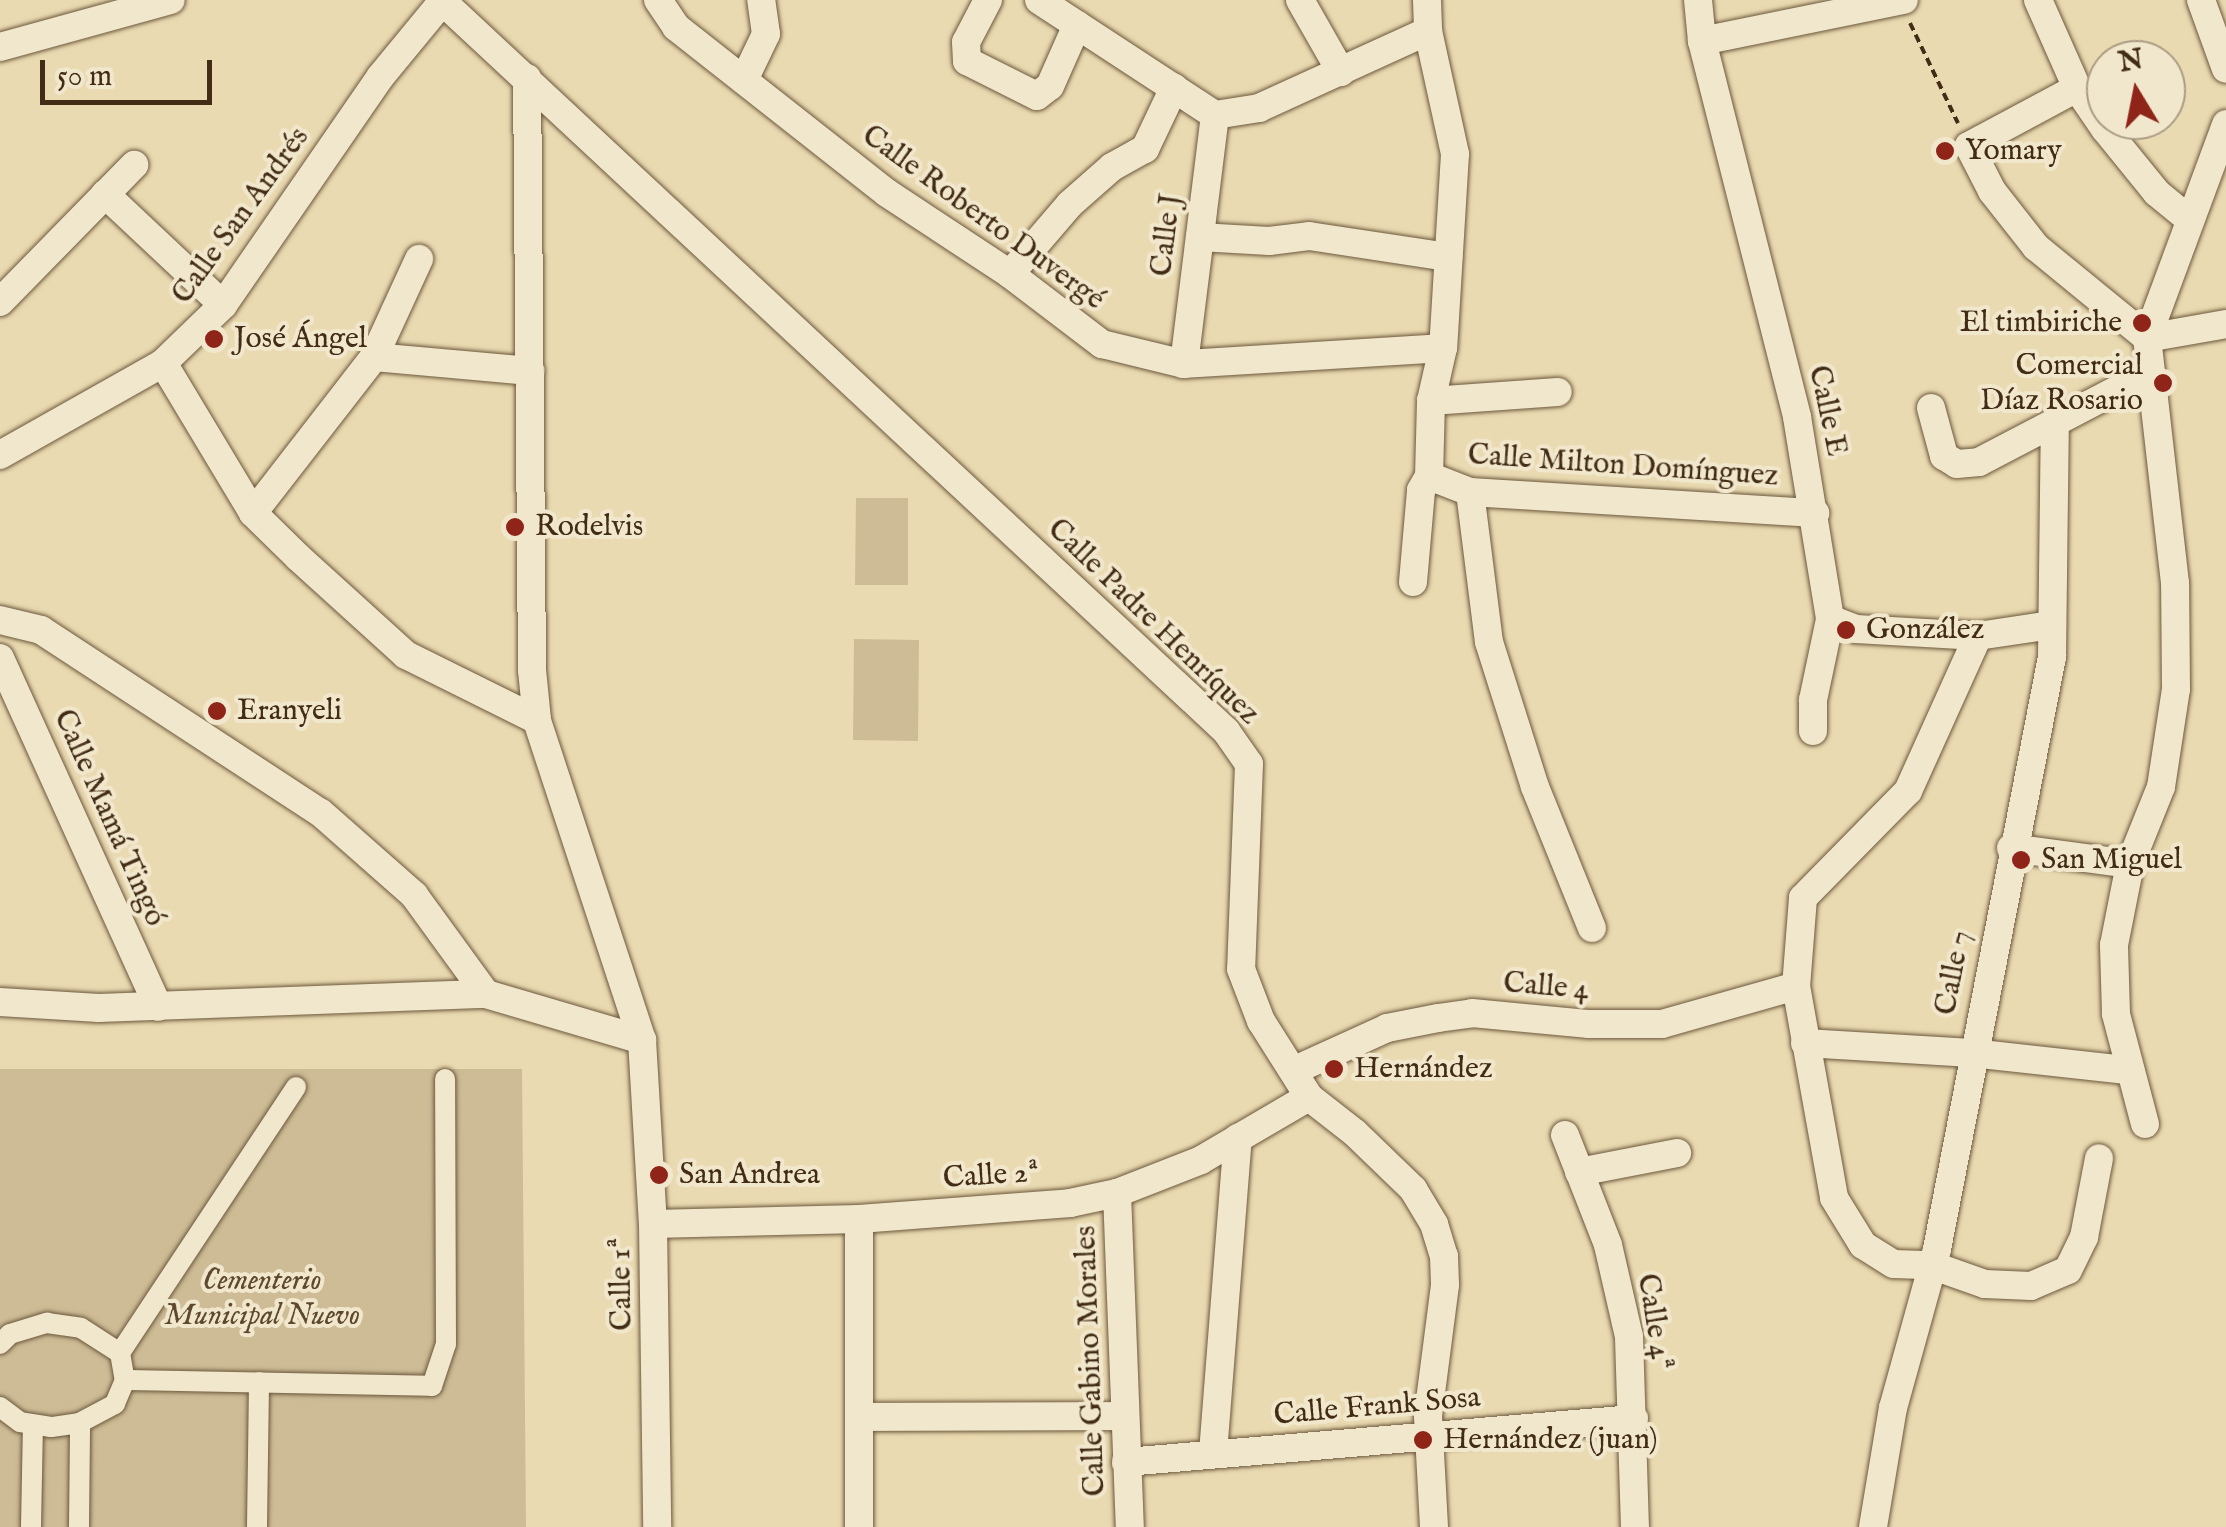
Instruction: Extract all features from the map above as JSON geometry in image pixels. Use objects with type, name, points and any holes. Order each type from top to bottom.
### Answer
[{"type":"street","points":[[0,47],[171,0]]},
{"type":"street","name":"Calle Roberto Duvergé","points":[[658,0],[676,27],[887,193],[1010,274],[1102,344],[1184,364],[1442,348]]},
{"type":"street","points":[[744,80],[766,34],[761,0]]},
{"type":"street","points":[[988,0],[966,42],[968,61],[1036,96],[1050,86],[1077,25]]},
{"type":"street","points":[[1039,0],[1215,115],[1259,108],[1428,31]]},
{"type":"street","points":[[1300,0],[1341,72]]},
{"type":"street","name":"Calle Milton Domínguez","points":[[1427,0],[1428,31],[1455,154],[1442,348],[1431,401],[1430,476],[1470,492],[1815,514]]},
{"type":"street","name":"Calle E","points":[[1698,0],[1702,41],[1797,418],[1830,620]]},
{"type":"street","points":[[1702,41],[1836,7],[1902,0]]},
{"type":"street","points":[[2038,0],[2077,88],[2129,163],[2190,220]]},
{"type":"street","points":[[2201,0],[2226,69]]},
{"type":"street","name":"Calle Padre Henríquez","points":[[442,1],[1226,731],[1250,764],[1241,969],[1261,1021],[1309,1097],[1355,1132],[1413,1189],[1434,1224],[1444,1256],[1445,1285],[1429,1436],[1434,1527]]},
{"type":"street","name":"Calle San Andrés","points":[[0,455],[164,363],[223,305],[381,76],[442,1]]},
{"type":"street","name":"Calle 1ª","points":[[527,78],[532,670],[537,720],[642,1040],[653,1224],[657,1527]]},
{"type":"street","points":[[1010,274],[1070,204],[1112,167],[1145,150],[1174,88]]},
{"type":"street","points":[[2077,88],[1969,146],[1992,191],[2036,246],[2147,338],[2226,324]]},
{"type":"street","name":"Calle J","points":[[1184,364],[1215,115]]},
{"type":"street","points":[[2145,1124],[2116,1014],[2114,945],[2130,864],[2161,787],[2176,689],[2174,583],[2147,338],[2226,124]]},
{"type":"street","points":[[0,302],[134,165]]},
{"type":"street","points":[[105,194],[223,305]]},
{"type":"street","points":[[1200,237],[1269,241],[1310,236],[1448,257]]},
{"type":"street","points":[[253,513],[374,357],[418,258]]},
{"type":"street","points":[[374,357],[530,371]]},
{"type":"street","points":[[164,363],[253,513],[406,655],[537,720]]},
{"type":"street","points":[[1931,408],[1944,456],[1956,464],[1979,462],[2055,426],[2150,372]]},
{"type":"street","points":[[1431,401],[1558,392]]},
{"type":"street","name":"Calle 7","points":[[1873,1527],[1893,1408],[1931,1265],[2052,657],[2055,426]]},
{"type":"street","points":[[1413,582],[1421,490],[1430,476]]},
{"type":"street","points":[[1470,492],[1488,642],[1535,787],[1592,928]]},
{"type":"street","points":[[0,620],[41,630],[321,814],[414,895],[486,994]]},
{"type":"street","points":[[1813,731],[1812,700],[1830,620],[1891,632],[1978,636],[2052,625]]},
{"type":"street","points":[[1978,636],[1908,791],[1803,898],[1796,986],[1834,1198],[1863,1245],[1894,1264],[1931,1265],[1985,1284],[2031,1286],[2068,1270],[2084,1237],[2100,1158]]},
{"type":"street","name":"Calle Mamá Tingó","points":[[0,658],[158,1006]]},
{"type":"street","points":[[2011,848],[2130,864]]},
{"type":"street","name":"Calle 4","points":[[1294,1070],[1387,1028],[1438,1018],[1472,1013],[1590,1024],[1662,1024],[1796,986]]},
{"type":"street","points":[[0,1002],[99,1008],[486,994],[642,1040]]},
{"type":"street","points":[[1805,1043],[1972,1053],[2128,1070]]},
{"type":"street","points":[[125,1380],[432,1386],[446,1344],[445,1079]]},
{"type":"street","points":[[0,1407],[20,1422],[80,1423],[115,1404],[125,1380],[120,1353],[296,1086]]},
{"type":"street","name":"Calle 2ª","points":[[653,1224],[860,1219],[1070,1203],[1117,1193],[1201,1160],[1309,1097]]},
{"type":"street","name":"Calle 4ª","points":[[1565,1135],[1608,1245],[1629,1337],[1634,1527]]},
{"type":"street","points":[[1213,1453],[1238,1138]]},
{"type":"street","points":[[1580,1172],[1677,1154]]},
{"type":"street","name":"Calle Gabino Morales","points":[[1117,1193],[1130,1527]]},
{"type":"street","points":[[859,1527],[860,1219]]},
{"type":"street","points":[[0,1344],[10,1334],[47,1323],[80,1328],[120,1353]]},
{"type":"street","points":[[256,1527],[259,1382]]},
{"type":"street","points":[[859,1418],[1124,1416]]},
{"type":"street","name":"Calle Frank Sosa","points":[[1126,1462],[1634,1419]]},
{"type":"street","points":[[78,1527],[80,1423]]},
{"type":"street","points":[[31,1527],[33,1424]]},
{"type":"path","points":[[1902,0],[1969,146]]},
{"type":"green space","points":[[856,498],[908,498],[908,585],[855,585]]},
{"type":"green space","points":[[854,639],[919,640],[918,741],[853,740]]},
{"type":"green space","name":"Cementerio Municipal Nuevo","points":[[0,1069],[522,1069],[526,1527],[0,1527]]},
{"type":"place","name":"Yomary","points":[[1945,151]]},
{"type":"place","name":"El timbiriche","points":[[2142,323]]},
{"type":"place","name":"José Ángel","points":[[214,339]]},
{"type":"place","name":"Comercial Díaz Rosario","points":[[2163,383]]},
{"type":"place","name":"Rodelvis","points":[[515,527]]},
{"type":"place","name":"González","points":[[1846,630]]},
{"type":"place","name":"Eranyeli","points":[[217,711]]},
{"type":"place","name":"San Miguel","points":[[2021,860]]},
{"type":"place","name":"Hernández","points":[[1334,1069]]},
{"type":"place","name":"San Andrea","points":[[659,1175]]},
{"type":"place","name":"Hernández (juan)","points":[[1423,1440]]}]
